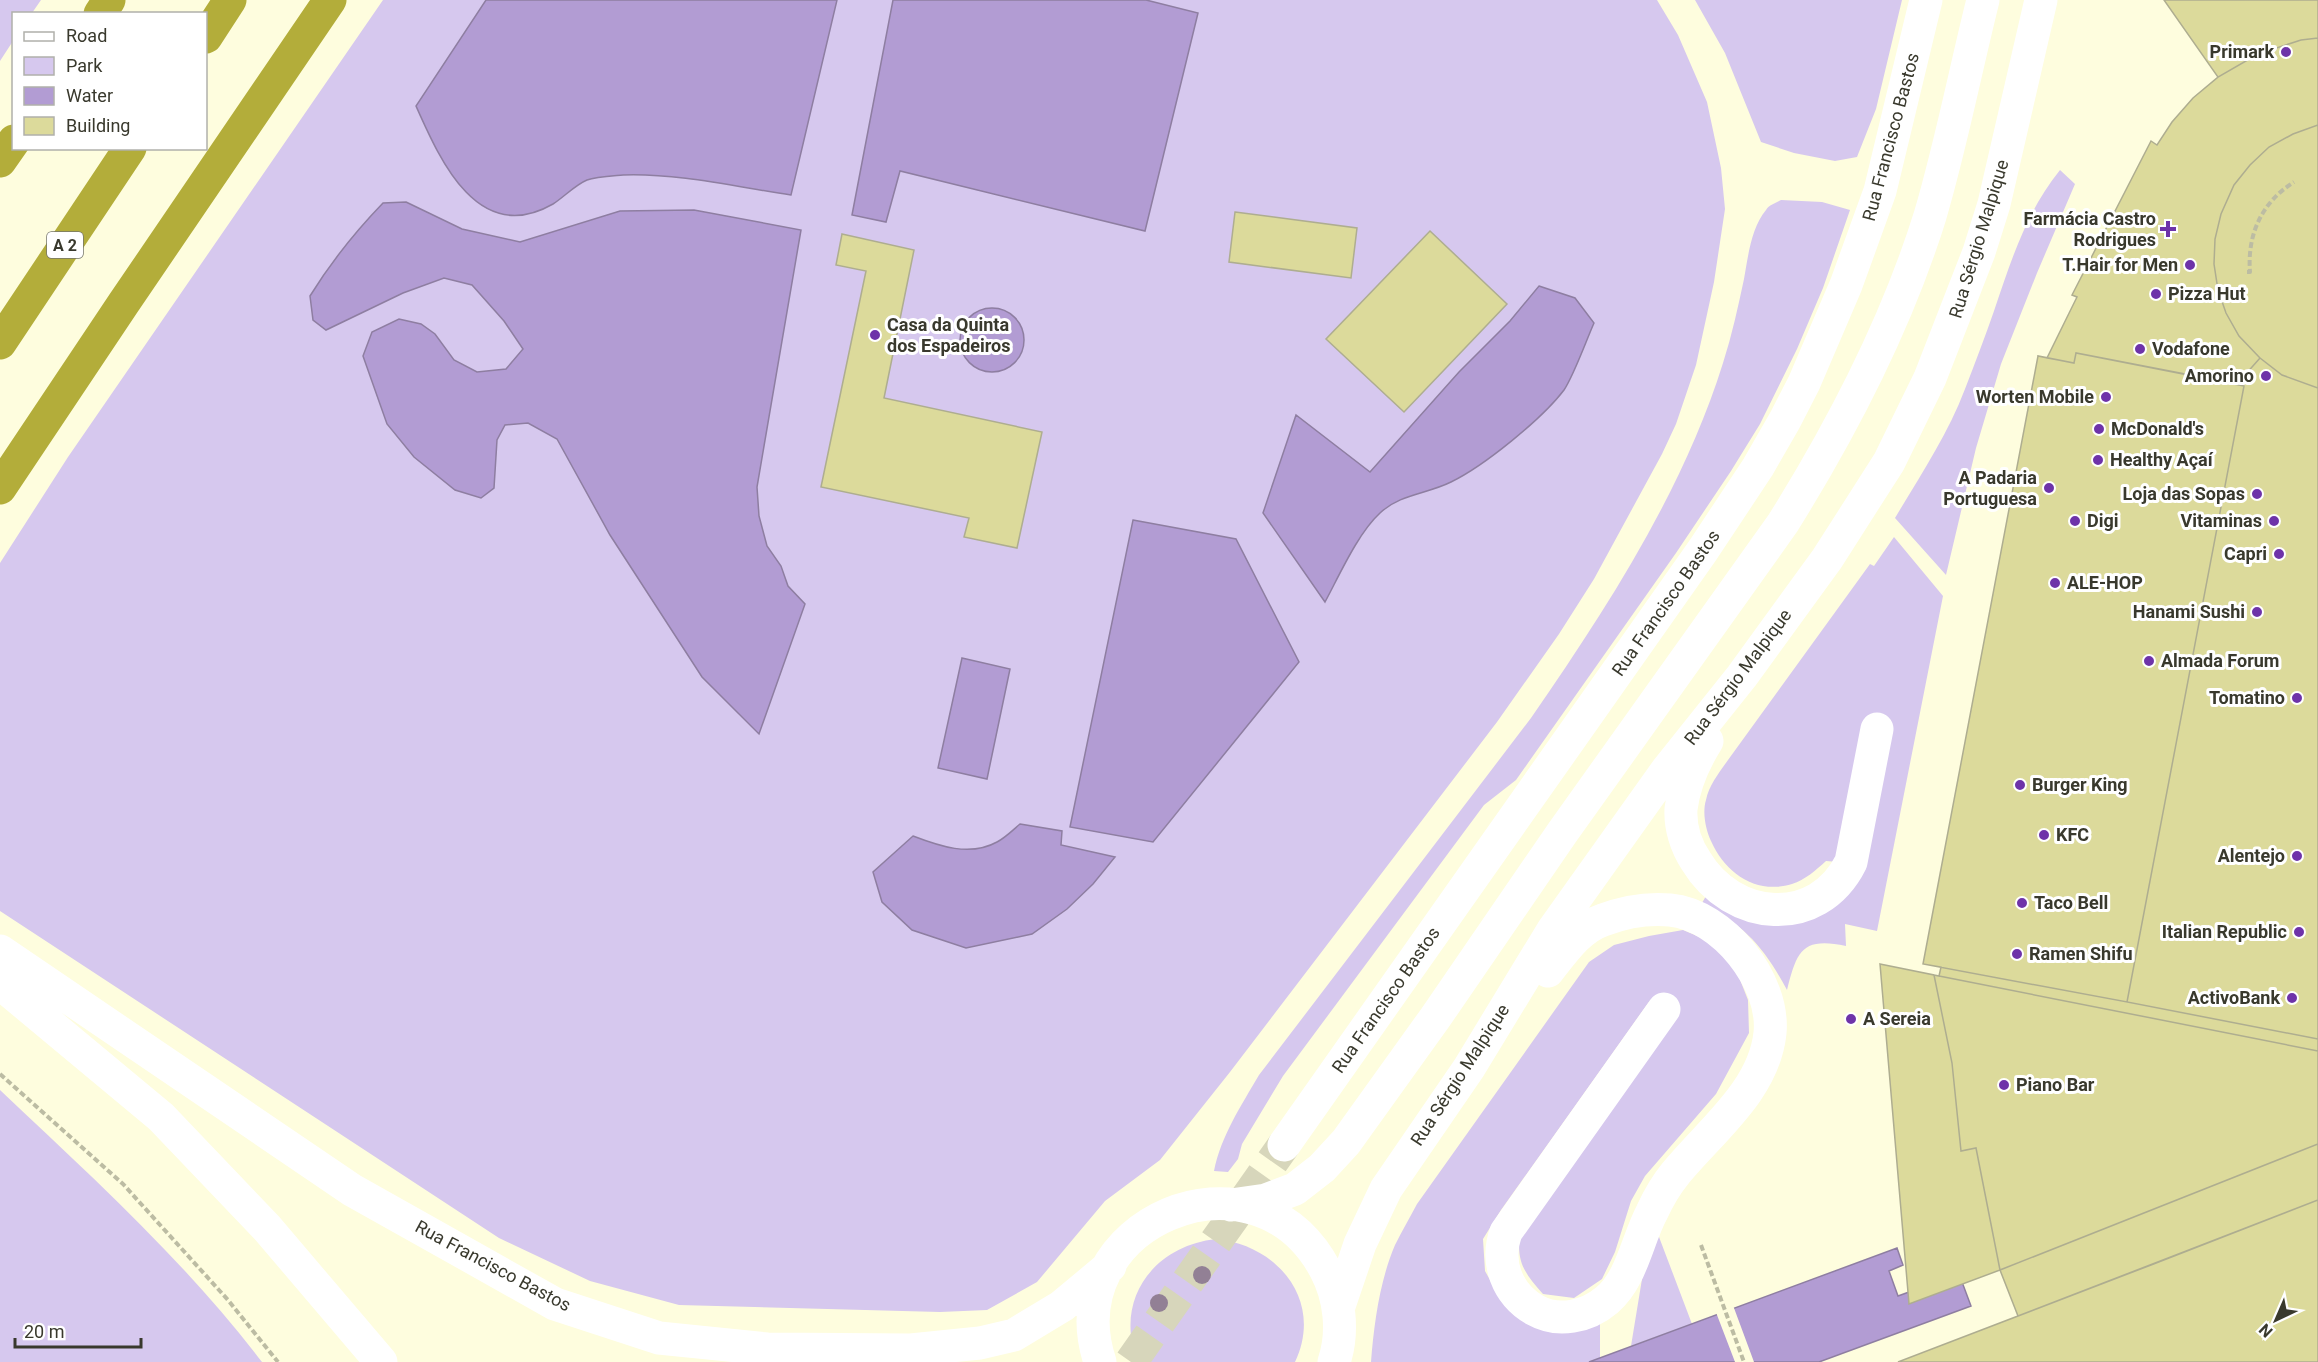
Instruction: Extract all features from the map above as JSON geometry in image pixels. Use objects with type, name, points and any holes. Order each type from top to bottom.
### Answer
[{"type":"highway","points":[[207,35],[230,0]]},
{"type":"highway","points":[[0,488],[330,0]]},
{"type":"highway","points":[[0,161],[12,144]]},
{"type":"highway","name":"A 2","points":[[0,343],[129,150]]},
{"type":"street","name":"Rua Francisco Bastos","points":[[1284,1145],[1715,534],[1785,420],[1826,335],[1880,190],[1926,0]]},
{"type":"street","points":[[1100,1362],[1095,1343],[1095,1311],[1098,1295],[1110,1266],[1129,1240],[1154,1220],[1184,1208],[1199,1204],[1231,1204],[1266,1200],[1296,1189],[1322,1168],[1346,1142],[1794,507],[1881,346],[1915,261],[1942,172],[1983,0]]},
{"type":"street","name":"Rua Sérgio Malpique","points":[[1338,1309],[1360,1244],[1386,1189],[1468,1068],[1518,985],[1575,898],[1667,770],[1771,637],[1827,559],[1866,499],[1911,420],[1966,290],[1994,204],[2041,0]]},
{"type":"street","points":[[1771,637],[1703,747],[1684,789],[1681,811],[1685,839],[1700,868],[1714,885],[1731,898],[1752,907],[1776,909],[1797,908],[1818,900],[1833,889],[1844,877],[1851,862],[1876,729]]},
{"type":"street","points":[[1468,1068],[1576,937],[1601,920],[1638,911],[1672,910],[1704,921],[1730,940],[1754,971],[1768,999],[1770,1033],[1760,1066],[1749,1091],[1674,1175],[1651,1214],[1629,1267],[1615,1292],[1593,1310],[1576,1317],[1547,1315],[1528,1305],[1519,1297],[1502,1266],[1503,1240],[1516,1217],[1664,1009]]},
{"type":"street","name":"Rua Francisco Bastos","points":[[0,951],[352,1190],[555,1304],[659,1338],[767,1349],[911,1350],[980,1343],[1014,1335],[1062,1306],[1110,1266]]},
{"type":"street","points":[[0,983],[161,1118],[267,1228],[381,1362]]},
{"type":"street","points":[[1231,1204],[1247,1207],[1270,1216],[1290,1228],[1313,1250],[1330,1278],[1338,1309],[1339,1333],[1335,1360]]},
{"type":"path","points":[[2247,273],[2250,272],[2250,248],[2261,215],[2275,196],[2294,182]]},
{"type":"path","points":[[0,1074],[123,1184],[228,1300],[278,1362]]},
{"type":"path","points":[[1701,1245],[1744,1362]]},
{"type":"green space","points":[[0,0],[41,0],[33,12],[12,12],[12,43],[0,61]]},
{"type":"green space","points":[[383,0],[1657,0],[1678,35],[1707,102],[1721,168],[1725,209],[1714,282],[1696,365],[1676,424],[1662,454],[1594,579],[1559,634],[1497,722],[1230,1072],[1160,1160],[1105,1201],[1037,1282],[987,1310],[940,1312],[679,1305],[590,1281],[499,1238],[0,911],[0,563],[68,457]]},
{"type":"green space","points":[[1695,0],[1902,0],[1876,109],[1857,157],[1835,161],[1794,153],[1761,142],[1725,53]]},
{"type":"green space","points":[[2060,170],[2075,184],[2001,364],[1976,448],[1946,575],[1895,518],[1933,455],[1958,406],[2021,238],[2038,203]]},
{"type":"green space","points":[[1781,200],[1822,202],[1850,210],[1823,288],[1797,349],[1760,424],[1676,553],[1516,780],[1484,805],[1283,1076],[1242,1144],[1238,1159],[1228,1172],[1214,1171],[1227,1133],[1259,1075],[1531,718],[1615,591],[1665,503],[1687,457],[1723,363],[1757,225],[1767,208]]},
{"type":"green space","points":[[1894,537],[1943,596],[1877,931],[1845,924],[1846,946],[1820,944],[1804,950],[1794,965],[1787,990],[1770,962],[1752,939],[1730,920],[1702,903],[1706,896],[1774,921],[1838,862],[1826,861],[1801,880],[1779,887],[1754,884],[1743,879],[1724,863],[1711,841],[1704,810],[1707,795],[1728,760],[1870,564],[1874,566]]},
{"type":"green space","points":[[1683,930],[1709,941],[1737,972],[1748,1000],[1749,1033],[1716,1094],[1645,1176],[1631,1201],[1615,1252],[1602,1279],[1574,1298],[1543,1294],[1530,1279],[1522,1264],[1519,1240],[1521,1229],[1651,999],[1501,1210],[1483,1239],[1485,1271],[1500,1298],[1600,1318],[1600,1358],[1589,1362],[1371,1362],[1382,1287],[1390,1258],[1406,1224],[1417,1204],[1589,962],[1614,945]]},
{"type":"green space","points":[[0,1090],[170,1254],[262,1362],[0,1362]]},
{"type":"green space","points":[[1656,1229],[1692,1324],[1631,1346],[1642,1279]]},
{"type":"green space","points":[[1216,1239],[1259,1252],[1276,1264],[1290,1280],[1299,1298],[1304,1318],[1302,1339],[1295,1362],[1138,1362],[1132,1339],[1131,1318],[1135,1298],[1144,1280],[1157,1265],[1174,1253],[1194,1244]]},
{"type":"water","points":[[486,0],[837,0],[791,195],[686,178],[623,175],[587,180],[553,204],[527,214],[503,214],[483,206],[465,191],[450,172],[416,106]]},
{"type":"water","points":[[893,0],[1146,0],[1198,13],[1145,231],[900,171],[886,222],[852,215]]},
{"type":"water","points":[[406,202],[462,229],[520,242],[620,211],[694,210],[801,230],[757,487],[759,516],[767,546],[781,566],[788,586],[805,604],[759,734],[702,677],[610,535],[557,439],[528,423],[505,425],[497,440],[494,488],[481,498],[455,490],[414,457],[387,424],[363,356],[372,332],[399,319],[421,324],[435,334],[454,360],[477,372],[506,369],[523,349],[504,321],[472,285],[444,278],[403,293],[326,330],[313,320],[310,296],[344,248],[383,203]]},
{"type":"water","points":[[1539,286],[1575,298],[1594,323],[1564,390],[1527,428],[1479,465],[1451,482],[1405,498],[1380,513],[1357,543],[1325,602],[1263,513],[1296,415],[1370,472],[1459,372],[1510,321]]},
{"type":"water","points":[[986,308],[998,308],[1015,317],[1022,328],[1024,340],[1022,352],[1015,363],[998,372],[986,372],[974,367],[965,358],[960,346],[960,334],[965,322],[974,313]]},
{"type":"water","points":[[1133,520],[1236,539],[1299,662],[1153,842],[1070,827]]},
{"type":"water","points":[[962,658],[1010,669],[987,779],[938,768]]},
{"type":"water","points":[[1020,824],[1062,831],[1061,845],[1115,857],[1093,884],[1067,909],[1032,934],[966,948],[912,930],[882,902],[873,872],[913,836],[944,846],[976,849],[1000,840]]},
{"type":"water","points":[[1897,1248],[1903,1265],[1889,1271],[1898,1296],[1959,1274],[1971,1306],[1819,1362],[1589,1362]]},
{"type":"pier","points":[[1733,1305],[1754,1362],[1735,1362],[1717,1315],[1716,1312]]},
{"type":"building","name":"Almada Forum","points":[[2164,0],[2318,0],[2318,1362],[1898,1362],[2018,1316],[2000,1270],[1976,1148],[1961,1151],[1952,1063],[1934,975],[1939,976],[1941,967],[1923,964],[2038,356],[2047,358],[2077,297],[2072,295],[2151,141],[2157,145],[2172,122],[2193,98],[2218,77]]},
{"type":"building","points":[[2318,38],[2318,125],[2293,134],[2269,147],[2250,165],[2234,185],[2221,214],[2215,239],[2214,264],[2218,290],[2226,313],[2239,336],[2260,358],[2237,384],[2076,353],[2074,363],[2047,358],[2077,297],[2072,295],[2151,141],[2157,145],[2172,122],[2193,98],[2218,77],[2258,54],[2301,40]]},
{"type":"building","points":[[1235,212],[1357,228],[1351,278],[1229,262]]},
{"type":"building","points":[[1430,231],[1507,304],[1404,412],[1326,339]]},
{"type":"building","name":"Casa da Quinta dos Espadeiros","points":[[842,234],[914,250],[884,398],[1042,432],[1017,548],[964,537],[969,518],[821,487],[866,271],[836,265]]},
{"type":"building","points":[[2076,353],[2244,386],[2127,1002],[1923,964],[2038,356],[2074,363]]},
{"type":"building","points":[[2260,358],[2282,375],[2318,388],[2318,1039],[2127,1002],[2244,386],[2237,384]]},
{"type":"building","points":[[1880,964],[1934,975],[1952,1063],[1961,1151],[1976,1148],[2000,1270],[1909,1304]]},
{"type":"building","points":[[1934,975],[2318,1051],[2318,1144],[2000,1270],[1976,1148],[1961,1151],[1952,1063]]},
{"type":"building","points":[[2318,1144],[2318,1200],[2018,1316],[2000,1270]]},
{"type":"building","points":[[2318,1200],[2318,1362],[1898,1362],[2151,1265]]},
{"type":"tunnel","points":[[1131,1362],[1284,1145]]},
{"type":"place","name":"Primark","points":[[2286,52]]},
{"type":"place","name":"Farmácia Castro Rodrigues","points":[[2168,229]]},
{"type":"place","name":"T.Hair for Men","points":[[2190,265]]},
{"type":"place","name":"Pizza Hut","points":[[2156,294]]},
{"type":"place","name":"Casa da Quinta dos Espadeiros","points":[[875,335]]},
{"type":"place","name":"Vodafone","points":[[2140,349]]},
{"type":"place","name":"Amorino","points":[[2266,376]]},
{"type":"place","name":"Worten Mobile","points":[[2106,397]]},
{"type":"place","name":"McDonald's","points":[[2099,429]]},
{"type":"place","name":"Healthy Açaí","points":[[2098,460]]},
{"type":"place","name":"A Padaria Portuguesa","points":[[2049,488]]},
{"type":"place","name":"Loja das Sopas","points":[[2257,494]]},
{"type":"place","name":"Digi","points":[[2075,521]]},
{"type":"place","name":"Vitaminas","points":[[2274,521]]},
{"type":"place","name":"Capri","points":[[2279,554]]},
{"type":"place","name":"ALE-HOP","points":[[2055,583]]},
{"type":"place","name":"Hanami Sushi","points":[[2257,612]]},
{"type":"place","name":"Almada Forum","points":[[2149,661]]},
{"type":"place","name":"Tomatino","points":[[2297,698]]},
{"type":"place","name":"Burger King","points":[[2020,785]]},
{"type":"place","name":"KFC","points":[[2044,835]]},
{"type":"place","name":"Alentejo","points":[[2297,856]]},
{"type":"place","name":"Taco Bell","points":[[2022,903]]},
{"type":"place","name":"Italian Republic","points":[[2299,932]]},
{"type":"place","name":"Ramen Shifu","points":[[2017,954]]},
{"type":"place","name":"ActivoBank","points":[[2292,998]]},
{"type":"place","name":"A Sereia","points":[[1851,1019]]},
{"type":"place","name":"Piano Bar","points":[[2004,1085]]}]
